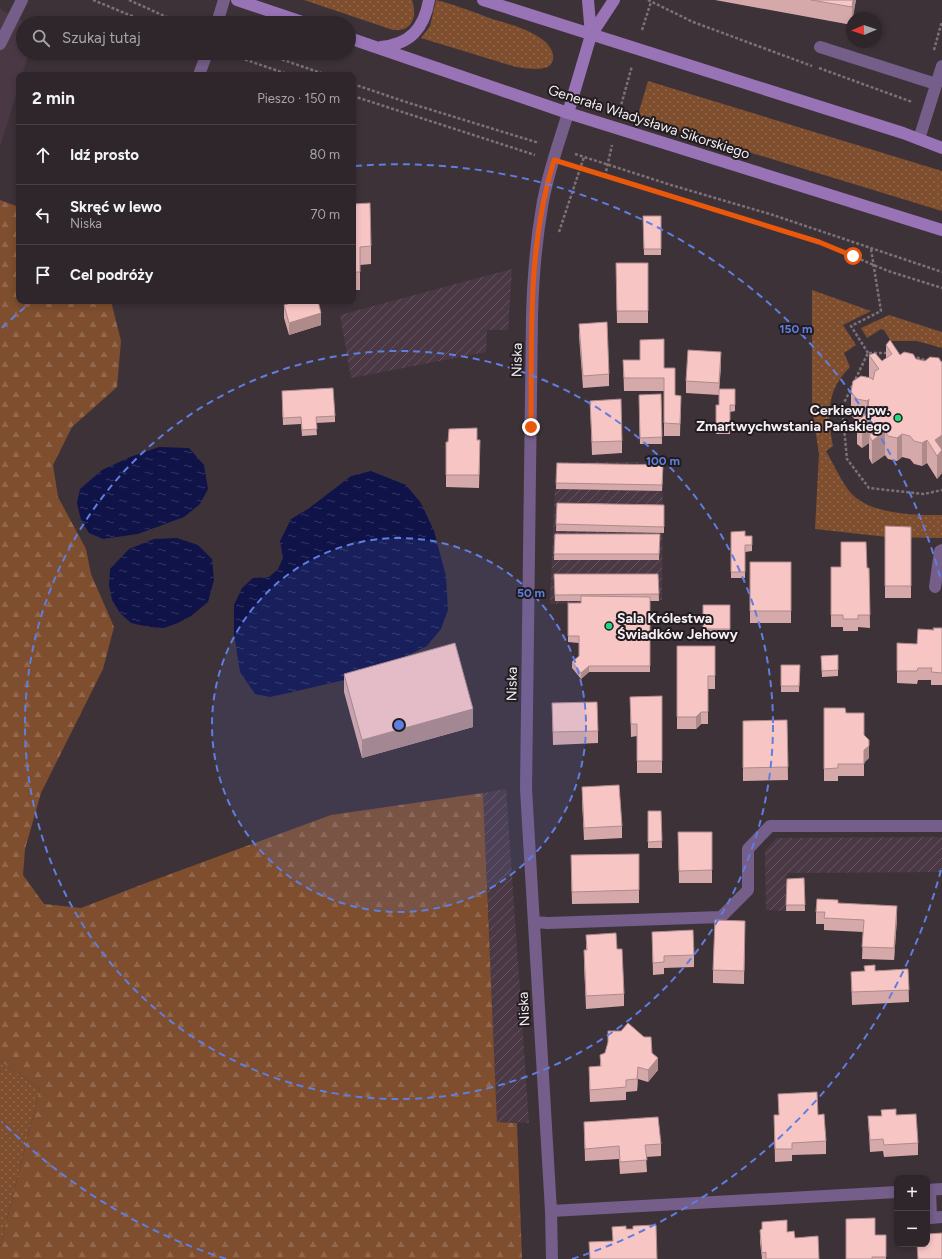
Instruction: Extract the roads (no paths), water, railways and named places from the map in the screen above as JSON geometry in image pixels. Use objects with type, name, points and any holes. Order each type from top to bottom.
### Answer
[{"type":"main road","points":[[237,0],[284,16]]},
{"type":"main road","points":[[377,48],[393,46],[408,39],[419,28],[427,13],[428,0]]},
{"type":"main road","points":[[483,0],[919,139],[942,148]]},
{"type":"main road","points":[[588,0],[592,35]]},
{"type":"main road","points":[[568,113],[592,35],[614,0]]},
{"type":"main road","name":"Generała Władysława Sikorskiego","points":[[356,40],[568,113],[942,230]]},
{"type":"street","points":[[0,44],[22,0]]},
{"type":"street","points":[[219,16],[224,0]]},
{"type":"street","points":[[820,47],[937,92]]},
{"type":"street","points":[[200,72],[204,60]]},
{"type":"street","points":[[919,139],[928,108],[937,92],[942,66]]},
{"type":"street","name":"Niska","points":[[552,1259],[551,1211],[526,789],[533,285],[542,206],[555,155],[568,113]]},
{"type":"street","points":[[935,587],[940,551],[942,550]]},
{"type":"street","points":[[534,922],[548,923],[721,917],[748,890],[748,849],[770,826],[942,826]]},
{"type":"street","points":[[933,1190],[931,1218],[942,1218]]},
{"type":"street","points":[[551,1211],[894,1192]]},
{"type":"water","points":[[159,447],[189,448],[204,465],[208,489],[200,504],[184,517],[138,534],[103,539],[89,533],[81,520],[77,503],[80,489],[102,470],[130,457]]},
{"type":"water","points":[[371,471],[406,485],[421,503],[434,531],[446,576],[448,610],[441,629],[427,646],[370,674],[270,697],[255,694],[240,672],[234,634],[234,605],[242,588],[253,578],[269,577],[278,569],[283,558],[280,541],[291,519],[308,509],[351,476]]},
{"type":"water","points":[[177,538],[198,545],[212,559],[214,580],[208,602],[191,616],[164,628],[149,627],[131,623],[120,613],[112,600],[109,585],[110,569],[129,549],[154,539]]},
{"type":"place","name":"Cerkiew pw. Zmartwychwstania Pańskiego","points":[[898,418]]},
{"type":"place","name":"Sala Królestwa Świadków Jehowy","points":[[609,626]]}]
